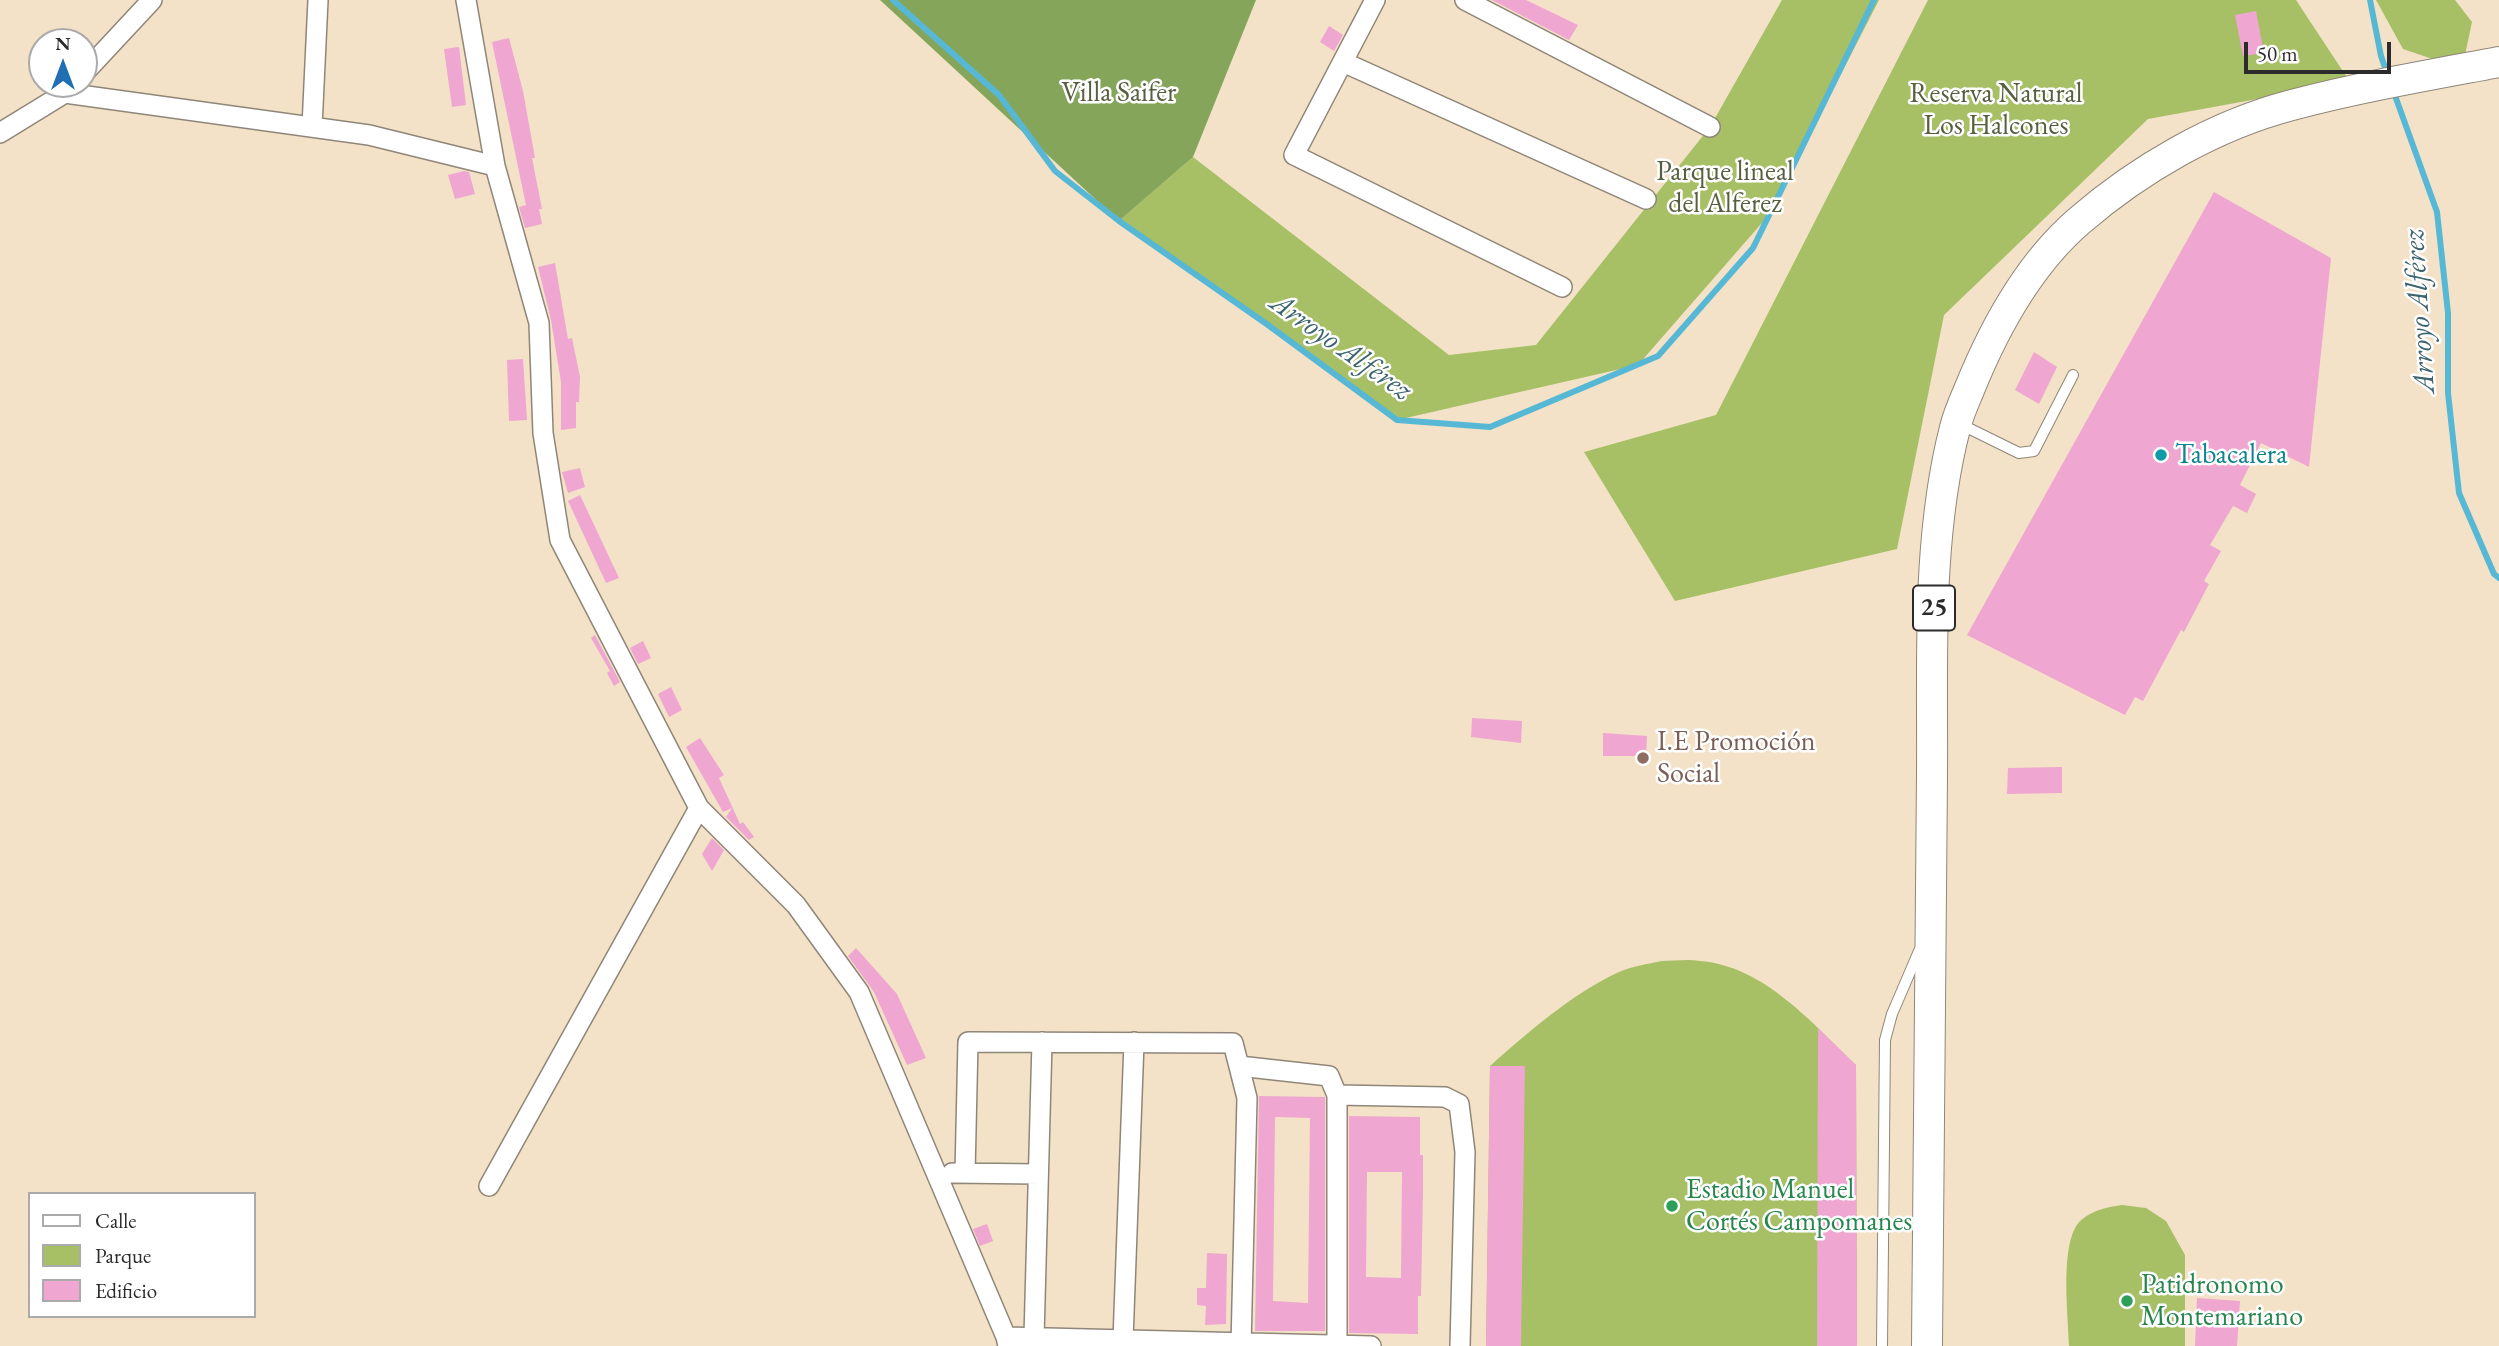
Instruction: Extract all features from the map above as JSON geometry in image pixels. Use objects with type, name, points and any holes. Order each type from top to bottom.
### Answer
[{"type":"main road","name":"25","points":[[1927,1346],[1936,552],[1943,479],[1956,422],[1982,359],[2011,304],[2054,245],[2078,222],[2134,179],[2204,138],[2289,105],[2499,62]]},
{"type":"street","points":[[98,58],[152,0]]},
{"type":"street","points":[[312,127],[318,0]]},
{"type":"street","points":[[466,0],[495,166],[539,323],[543,433],[560,540],[699,808],[796,905],[859,992],[1007,1341],[1034,1337],[1371,1346]]},
{"type":"street","points":[[1376,0],[1294,155],[1562,287]]},
{"type":"street","points":[[1465,0],[1710,127]]},
{"type":"street","points":[[1343,62],[1646,200]]},
{"type":"street","points":[[98,94],[369,135],[495,166]]},
{"type":"street","points":[[0,133],[55,98]]},
{"type":"street","points":[[489,1186],[699,808]]},
{"type":"street","points":[[965,1173],[968,1042],[1233,1043],[1247,1098],[1241,1344]]},
{"type":"street","points":[[1034,1337],[1042,1042]]},
{"type":"street","points":[[1123,1340],[1134,1042]]},
{"type":"street","points":[[1239,1066],[1329,1076],[1337,1095],[1337,1345]]},
{"type":"street","points":[[1337,1095],[1445,1097],[1459,1104],[1465,1152],[1460,1346]]},
{"type":"street","points":[[936,1172],[1038,1174]]},
{"type":"lane","points":[[1956,422],[2019,453],[2034,451],[2074,375]]},
{"type":"lane","points":[[1882,1346],[1885,1040],[1907,976],[1930,930]]},
{"type":"green space","name":"Villa Saifer","points":[[880,0],[1256,0],[1193,157],[1119,221]]},
{"type":"green space","name":"Parque lineal del Alferez","points":[[1782,0],[1879,0],[1768,216],[1638,365],[1397,420],[1119,221],[1193,157],[1449,355],[1536,345],[1710,127]]},
{"type":"green space","name":"Reserva Natural Los Halcones","points":[[1928,0],[2296,0],[2350,82],[2148,119],[1944,315],[1897,549],[1675,601],[1584,452],[1716,415]]},
{"type":"green space","points":[[2376,0],[2455,0],[2472,22],[2462,69],[2403,49]]},
{"type":"green space","name":"Estadio Manuel Cortés Campomanes","points":[[1662,961],[1700,961],[1745,973],[1786,999],[1856,1065],[1857,1346],[1486,1346],[1490,1066],[1551,1014],[1584,991],[1624,970]]},
{"type":"green space","name":"Patidronomo Montemariano","points":[[2122,1205],[2146,1208],[2166,1221],[2185,1255],[2185,1346],[2069,1346],[2067,1269],[2075,1228],[2090,1214]]},
{"type":"building","points":[[1492,0],[1526,0],[1578,25],[1569,40]]},
{"type":"building","points":[[2256,11],[2264,53],[2243,56],[2235,15]]},
{"type":"building","points":[[1329,26],[1343,35],[1334,51],[1320,42]]},
{"type":"building","points":[[509,38],[523,91],[542,209],[539,209],[542,224],[525,228],[519,207],[526,205],[492,42]]},
{"type":"building","points":[[459,47],[466,105],[452,107],[444,49]]},
{"type":"building","points":[[469,172],[475,194],[455,199],[448,175]]},
{"type":"building","name":"Tabacalera","points":[[2214,192],[2331,258],[2309,467],[2261,443],[2240,485],[2256,494],[2247,513],[2233,506],[2210,545],[2221,551],[2204,581],[2209,584],[2143,701],[2135,697],[2125,715],[1967,635]]},
{"type":"building","points":[[555,263],[568,339],[572,338],[580,377],[576,428],[561,430],[561,382],[551,320],[538,267]]},
{"type":"building","points":[[2034,352],[2057,367],[2039,404],[2015,390]]},
{"type":"building","points":[[523,359],[527,420],[509,421],[507,360]]},
{"type":"building","points":[[580,468],[585,487],[568,493],[562,472]]},
{"type":"building","points":[[580,495],[619,578],[606,583],[568,501]]},
{"type":"building","points":[[595,635],[620,682],[614,686],[607,673],[610,671],[591,638]]},
{"type":"building","points":[[643,641],[651,658],[638,664],[630,648]]},
{"type":"building","points":[[671,687],[682,710],[669,717],[658,694]]},
{"type":"building","points":[[1472,718],[1522,721],[1521,743],[1471,737]]},
{"type":"building","points":[[1603,733],[1647,736],[1646,756],[1603,756]]},
{"type":"building","points":[[700,738],[724,775],[719,778],[740,824],[743,822],[754,837],[749,840],[726,817],[732,808],[723,812],[686,747]]},
{"type":"building","points":[[2062,767],[2062,793],[2007,794],[2008,768]]},
{"type":"building","points":[[712,838],[724,850],[712,871],[702,854]]},
{"type":"building","points":[[856,948],[897,994],[926,1058],[907,1065],[874,992],[848,956]]},
{"type":"building","points":[[1818,1028],[1856,1065],[1857,1346],[1817,1346]]},
{"type":"building","points":[[1490,1066],[1525,1066],[1521,1346],[1486,1346]]},
{"type":"building","points":[[1259,1096],[1325,1097],[1325,1331],[1255,1331]],"holes":[[[1275,1117],[1310,1118],[1308,1303],[1273,1301]]]},
{"type":"building","points":[[1349,1116],[1420,1117],[1423,1190],[1418,1334],[1349,1333]],"holes":[[[1367,1172],[1402,1172],[1401,1278],[1366,1277]]]},
{"type":"building","points":[[987,1224],[993,1241],[980,1246],[973,1229]]},
{"type":"building","points":[[1207,1253],[1227,1254],[1226,1324],[1205,1325],[1206,1306],[1197,1305],[1197,1288],[1206,1288]]},
{"type":"building","points":[[2197,1298],[2240,1301],[2237,1346],[2195,1346]]},
{"type":"waterway","name":"Arroyo Alférez","points":[[893,0],[999,95],[1055,171],[1119,221],[1268,325],[1397,420],[1490,427],[1658,356],[1753,248],[1874,0]]},
{"type":"waterway","name":"Arroyo Alférez","points":[[2370,0],[2381,56],[2388,76]]},
{"type":"waterway","name":"Arroyo Alférez","points":[[2393,90],[2437,212],[2448,313],[2448,393],[2459,493],[2494,574],[2499,578]]},
{"type":"place","name":"Tabacalera","points":[[2161,455]]},
{"type":"place","name":"I.E Promoción Social","points":[[1643,758]]},
{"type":"place","name":"Estadio Manuel Cortés Campomanes","points":[[1672,1206]]},
{"type":"place","name":"Patidronomo Montemariano","points":[[2127,1301]]}]
